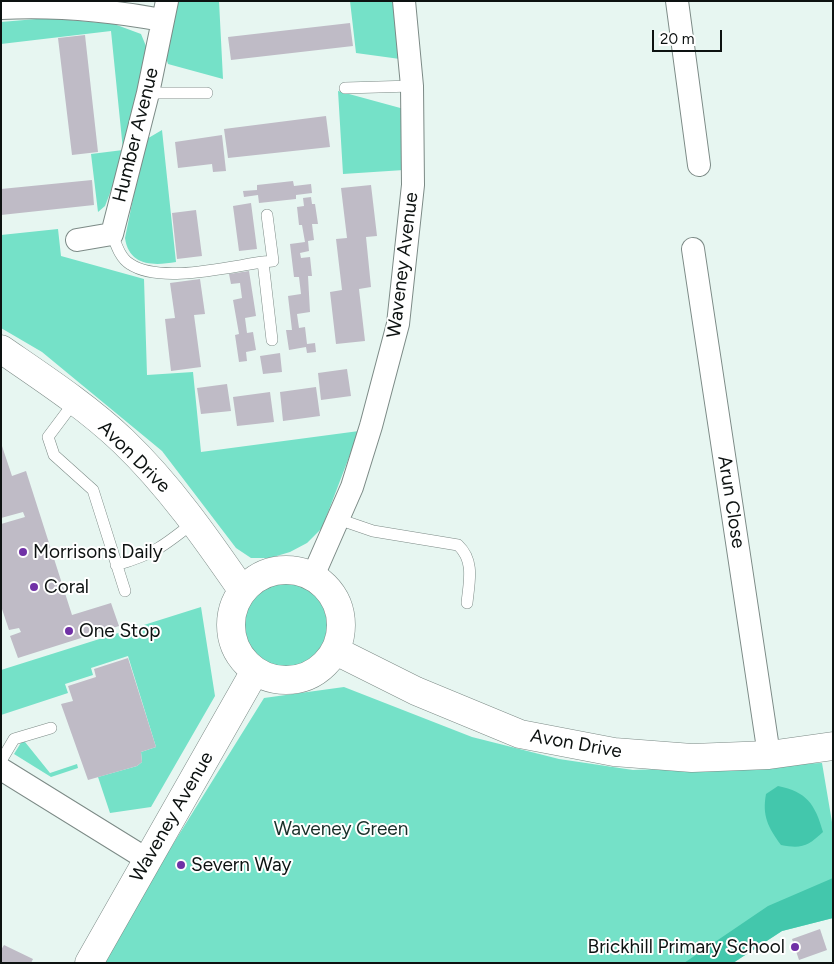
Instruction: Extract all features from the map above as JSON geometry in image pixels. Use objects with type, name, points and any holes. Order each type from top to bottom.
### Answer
[{"type":"street","name":"Waveney Avenue","points":[[313,576],[352,487],[371,426],[398,324],[413,185],[412,86],[404,1]]},
{"type":"street","points":[[677,1],[699,165]]},
{"type":"street","points":[[1,8],[37,6],[165,11]]},
{"type":"street","name":"Humber Avenue","points":[[112,234],[148,93],[165,11]]},
{"type":"street","points":[[77,240],[112,234]]},
{"type":"street","name":"Arun Close","points":[[694,249],[769,755]]},
{"type":"street","name":"Avon Drive","points":[[1,349],[75,401],[123,442],[194,522],[242,590]]},
{"type":"street","points":[[275,570],[294,570],[313,576],[327,586],[337,600],[342,617],[341,634],[336,651],[324,666],[309,676],[291,680],[272,679],[255,671],[242,659],[233,642],[230,624],[234,606],[242,590],[257,577],[275,570]]},
{"type":"street","name":"Avon Drive","points":[[336,651],[416,691],[520,734],[614,752],[692,758],[769,755],[833,746]]},
{"type":"street","name":"Waveney Avenue","points":[[89,963],[255,671]]},
{"type":"street","points":[[1,769],[148,860]]},
{"type":"lane","points":[[345,88],[412,86]]},
{"type":"lane","points":[[148,93],[206,93]]},
{"type":"lane","points":[[112,234],[118,249],[128,263],[142,269],[169,274],[273,261],[267,215]]},
{"type":"lane","points":[[263,262],[272,340]]},
{"type":"lane","points":[[75,401],[48,437],[54,455],[93,490],[125,591]]},
{"type":"lane","points":[[338,519],[372,531],[458,545],[465,552],[470,565],[466,603]]},
{"type":"lane","points":[[116,565],[147,556],[162,548],[194,522]]},
{"type":"lane","points":[[1,761],[14,739],[52,728]]},
{"type":"green space","points":[[176,1],[219,1],[223,79],[168,64],[165,55]]},
{"type":"green space","points":[[350,1],[393,1],[400,59],[356,53]]},
{"type":"green space","points":[[48,18],[114,24],[141,34],[148,51],[124,157],[105,206],[98,212],[91,154],[123,150],[111,31],[1,44],[1,22]]},
{"type":"green space","points":[[338,91],[404,109],[404,170],[343,174]]},
{"type":"green space","points":[[162,130],[176,262],[151,264],[137,259],[131,254],[125,238],[145,140]]},
{"type":"green space","points":[[58,229],[61,256],[144,279],[147,375],[193,372],[201,452],[359,431],[322,528],[307,543],[290,552],[270,558],[251,558],[236,548],[162,451],[42,352],[1,328],[1,235]]},
{"type":"green space","points":[[285,583],[301,586],[315,595],[324,609],[327,625],[324,641],[315,655],[301,664],[285,667],[269,664],[255,655],[246,641],[243,625],[246,609],[255,595],[269,586]]},
{"type":"green space","points":[[201,607],[215,696],[151,807],[110,813],[98,777],[137,766],[142,762],[141,752],[156,747],[128,656],[91,668],[93,675],[65,684],[68,693],[1,715],[1,670]]},
{"type":"green space","name":"Waveney Green","points":[[344,687],[472,737],[559,759],[633,770],[822,763],[833,828],[833,918],[782,931],[733,963],[99,963],[264,698]]},
{"type":"green space","points":[[22,741],[25,742],[50,773],[77,764],[78,768],[51,777],[14,754]]},
{"type":"green space","points":[[778,786],[803,796],[813,807],[823,832],[813,841],[794,847],[781,845],[769,827],[765,809],[766,794]]},
{"type":"green space","points":[[833,878],[833,918],[782,931],[733,963],[684,963],[768,906]]},
{"type":"building","points":[[350,23],[353,46],[231,60],[228,37]]},
{"type":"building","points":[[85,35],[98,152],[72,155],[58,38]]},
{"type":"building","points":[[326,116],[330,147],[228,158],[224,129]]},
{"type":"building","points":[[222,135],[226,171],[213,172],[212,164],[178,168],[175,142]]},
{"type":"building","points":[[92,180],[94,205],[1,215],[1,189]]},
{"type":"building","points":[[293,181],[294,186],[311,184],[312,193],[296,195],[296,199],[259,203],[258,195],[244,197],[243,191],[257,190],[257,185]]},
{"type":"building","points":[[371,185],[377,236],[366,237],[371,287],[359,289],[365,341],[336,344],[330,292],[342,290],[336,239],[347,238],[341,188]]},
{"type":"building","points":[[311,197],[312,204],[315,204],[318,224],[312,224],[314,240],[308,241],[309,251],[300,253],[301,258],[310,257],[312,276],[308,276],[310,312],[297,314],[299,328],[305,327],[307,344],[315,343],[316,352],[307,353],[306,347],[289,350],[286,330],[292,330],[288,296],[301,294],[299,277],[294,277],[290,244],[305,242],[302,225],[299,225],[297,207],[304,206],[303,198]]},
{"type":"building","points":[[251,203],[257,249],[239,251],[233,206]]},
{"type":"building","points":[[196,210],[202,256],[177,259],[172,213]]},
{"type":"building","points":[[249,271],[256,316],[245,318],[247,333],[253,332],[256,350],[246,352],[247,361],[239,362],[235,335],[239,334],[233,300],[242,298],[240,283],[231,284],[229,274]]},
{"type":"building","points":[[200,279],[205,314],[194,315],[201,367],[171,371],[165,319],[175,318],[170,283]]},
{"type":"building","points":[[280,353],[282,372],[263,374],[260,356]]},
{"type":"building","points":[[347,369],[351,396],[321,400],[318,373]]},
{"type":"building","points":[[227,384],[231,411],[201,414],[197,388]]},
{"type":"building","points":[[316,387],[320,416],[283,421],[280,392]]},
{"type":"building","points":[[270,392],[274,422],[237,426],[233,397]]},
{"type":"building","points":[[2,446],[12,476],[26,471],[72,615],[111,603],[119,626],[18,658],[10,636],[21,632],[19,628],[9,630],[1,606],[1,524],[25,517],[23,512],[1,518]]},
{"type":"building","points":[[128,658],[156,747],[141,752],[142,762],[137,766],[88,780],[61,704],[73,701],[68,686],[96,677],[94,669]]},
{"type":"building","points":[[820,929],[827,950],[799,960],[792,939]]},
{"type":"building","points":[[4,945],[33,959],[31,963],[1,963],[1,950]]},
{"type":"place","name":"Morrisons Daily","points":[[23,552]]},
{"type":"place","name":"Coral","points":[[34,587]]},
{"type":"place","name":"One Stop","points":[[69,631]]},
{"type":"place","name":"Severn Way","points":[[181,865]]},
{"type":"place","name":"Brickhill Primary School","points":[[795,947]]}]
